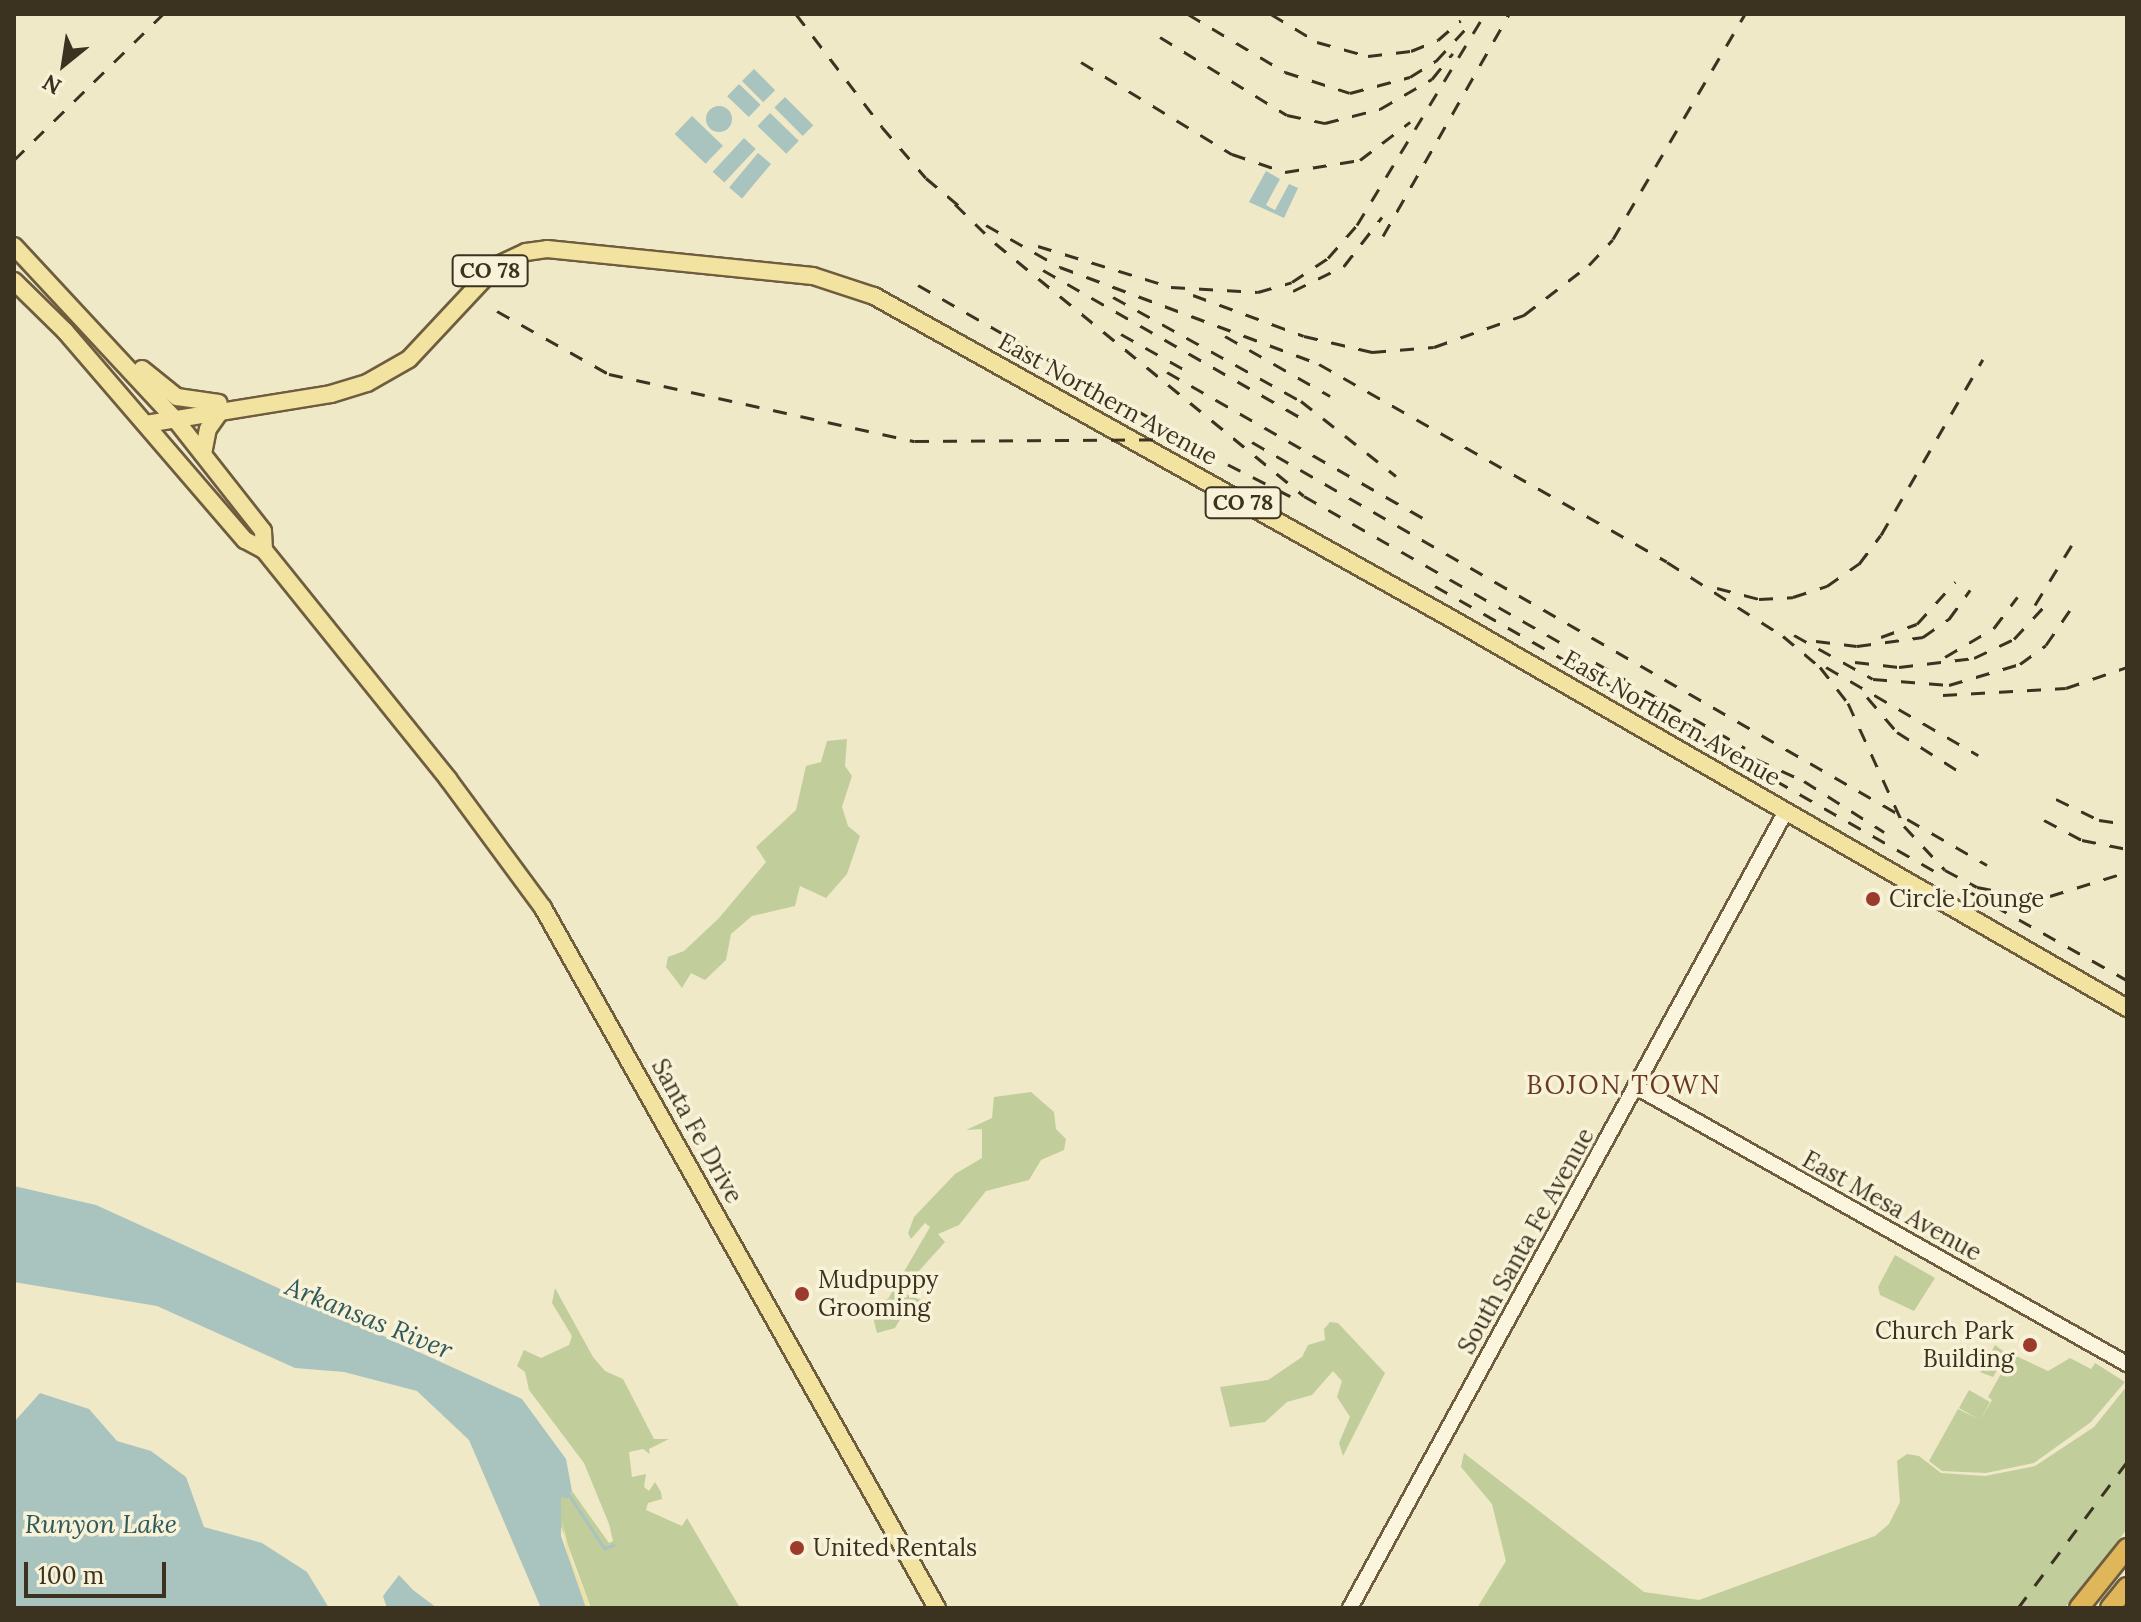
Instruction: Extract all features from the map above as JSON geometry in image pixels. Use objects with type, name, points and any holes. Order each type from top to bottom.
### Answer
[{"type":"highway","points":[[2079,1608],[2127,1548]]},
{"type":"highway","points":[[2110,1608],[2127,1587]]},
{"type":"main road","points":[[14,246],[77,310],[175,419],[263,531],[264,550]]},
{"type":"main road","name":"East Northern Avenue","points":[[146,424],[331,394],[394,369],[489,272],[526,252],[547,249],[813,276],[874,296],[1786,811],[2127,1008]]},
{"type":"main road","points":[[14,281],[146,424],[245,540],[264,550]]},
{"type":"main road","points":[[77,310],[88,311],[151,378],[177,397],[200,404],[281,402]]},
{"type":"main road","points":[[203,454],[208,429],[220,412]]},
{"type":"main road","name":"Santa Fe Drive","points":[[264,550],[498,842],[583,971],[937,1608]]},
{"type":"street","name":"South Santa Fe Avenue","points":[[1350,1608],[1786,811]]},
{"type":"street","name":"East Mesa Avenue","points":[[1636,1087],[2127,1364]]},
{"type":"green space","points":[[847,739],[845,766],[852,776],[842,807],[848,826],[860,836],[847,874],[826,898],[800,886],[795,906],[752,916],[731,934],[726,960],[705,980],[691,973],[682,988],[666,967],[668,957],[684,951],[719,918],[766,862],[756,847],[796,810],[806,766],[821,762],[827,741]]},
{"type":"green space","points":[[1031,1092],[1054,1112],[1056,1129],[1066,1139],[1064,1150],[1041,1160],[1029,1180],[986,1191],[959,1225],[938,1234],[945,1242],[900,1292],[924,1301],[905,1311],[895,1328],[877,1333],[873,1317],[880,1301],[888,1299],[930,1227],[925,1223],[911,1239],[908,1233],[914,1217],[955,1174],[982,1158],[982,1129],[966,1130],[992,1118],[994,1097]]},
{"type":"green space","points":[[1895,1255],[1935,1278],[1914,1311],[1880,1295],[1878,1287]]},
{"type":"green space","points":[[555,1288],[593,1357],[605,1371],[623,1379],[654,1439],[669,1439],[649,1449],[650,1454],[643,1449],[629,1452],[632,1477],[646,1474],[644,1487],[649,1491],[655,1482],[661,1492],[662,1499],[648,1503],[646,1510],[682,1526],[687,1518],[740,1608],[591,1608],[559,1521],[561,1496],[568,1499],[572,1491],[609,1543],[613,1541],[609,1524],[584,1463],[529,1390],[525,1372],[517,1366],[524,1350],[541,1358],[569,1345],[572,1336],[552,1303]]},
{"type":"green space","points":[[1330,1322],[1338,1323],[1385,1373],[1343,1456],[1339,1443],[1350,1417],[1337,1397],[1342,1381],[1333,1371],[1312,1395],[1287,1402],[1265,1422],[1230,1427],[1220,1387],[1268,1380],[1302,1357],[1308,1345],[1325,1340],[1324,1329]]},
{"type":"green space","points":[[1995,1345],[2007,1354],[1993,1377],[1980,1372]]},
{"type":"green space","points":[[2012,1354],[2048,1371],[2070,1358],[2091,1369],[2095,1363],[2125,1382],[2091,1422],[2034,1463],[1986,1473],[1942,1471],[1929,1461],[1958,1409],[1978,1419],[1959,1408],[1969,1390],[1990,1402],[1980,1421],[1992,1400],[1988,1397]]},
{"type":"green space","points":[[2127,1386],[2127,1529],[2065,1608],[1477,1608],[1506,1561],[1492,1504],[1461,1467],[1464,1453],[1644,1592],[1699,1600],[1875,1536],[1889,1524],[1900,1502],[1897,1461],[1907,1454],[1919,1456],[1941,1473],[1985,1476],[2035,1466],[2094,1427]]},
{"type":"sand","points":[[562,1520],[572,1562],[591,1608],[586,1608],[569,1568]]},
{"type":"water","points":[[754,69],[775,90],[763,102],[742,81]]},
{"type":"water","points":[[739,84],[761,105],[749,117],[727,96]]},
{"type":"water","points":[[785,97],[813,125],[803,136],[774,108]]},
{"type":"water","points":[[719,106],[728,110],[732,119],[728,128],[719,132],[710,128],[706,119],[710,110]]},
{"type":"water","points":[[770,113],[799,141],[786,154],[757,126]]},
{"type":"water","points":[[692,116],[723,146],[706,164],[675,134]]},
{"type":"water","points":[[744,138],[756,149],[724,183],[713,172]]},
{"type":"water","points":[[758,153],[771,164],[742,198],[729,187]]},
{"type":"water","points":[[1266,171],[1280,179],[1266,205],[1271,208],[1275,210],[1289,184],[1298,188],[1284,218],[1249,202]]},
{"type":"water","points":[[14,1186],[96,1205],[522,1399],[566,1459],[572,1491],[568,1499],[561,1497],[561,1536],[586,1608],[541,1608],[469,1440],[417,1391],[344,1372],[295,1368],[157,1306],[14,1282]]},
{"type":"water","name":"Runyon Lake","points":[[40,1393],[89,1409],[117,1441],[151,1451],[186,1477],[204,1527],[262,1543],[307,1572],[329,1608],[14,1608],[14,1422]]},
{"type":"water","points":[[399,1575],[437,1608],[387,1608],[383,1596]]},
{"type":"waterway","points":[[569,1495],[604,1548],[614,1545]]},
{"type":"railway","points":[[14,160],[163,14]]},
{"type":"railway","points":[[796,14],[882,127],[926,178],[963,209]]},
{"type":"railway","points":[[1188,14],[1285,72],[1350,93],[1410,77],[1436,61],[1470,24]]},
{"type":"railway","points":[[1271,14],[1317,42],[1368,56],[1411,51],[1438,40],[1461,20]]},
{"type":"railway","points":[[1038,246],[1171,287],[1258,292],[1292,282],[1328,258],[1357,225],[1485,14]]},
{"type":"railway","points":[[1383,236],[1509,14]]},
{"type":"railway","points":[[1193,295],[1304,336],[1372,352],[1434,347],[1524,315],[1589,265],[1613,239],[1745,14]]},
{"type":"railway","points":[[1160,37],[1287,115],[1325,123],[1380,109],[1432,79],[1453,53]]},
{"type":"railway","points":[[1081,62],[1232,154],[1285,172],[1360,160],[1410,122]]},
{"type":"railway","points":[[955,204],[995,243],[1304,496],[1745,748]]},
{"type":"railway","points":[[1293,291],[1344,266],[1382,217]]},
{"type":"railway","points":[[986,225],[1060,267],[1319,364],[1667,562],[1783,636],[1820,667],[1848,703],[1904,826],[1945,870],[1977,887],[2023,896],[2050,896],[2127,872]]},
{"type":"railway","points":[[1043,270],[1307,421]]},
{"type":"railway","points":[[918,285],[1183,437]]},
{"type":"railway","points":[[1113,297],[1301,401],[1396,476]]},
{"type":"railway","points":[[497,311],[609,374],[915,441],[1178,439],[1296,499]]},
{"type":"railway","points":[[1121,334],[1187,371]]},
{"type":"railway","points":[[1225,336],[1330,396]]},
{"type":"railway","points":[[1717,588],[1759,599],[1793,597],[1827,586],[1859,564],[1881,535],[1983,359]]},
{"type":"railway","points":[[1167,372],[1430,522]]},
{"type":"railway","points":[[1252,442],[1987,865]]},
{"type":"railway","points":[[2035,605],[2076,538]]},
{"type":"railway","points":[[1881,637],[1917,624],[1955,582]]},
{"type":"railway","points":[[1435,586],[1936,872]]},
{"type":"railway","points":[[1816,641],[1857,646],[1923,637],[1949,619],[1970,590]]},
{"type":"railway","points":[[1945,657],[1994,628],[2017,597]]},
{"type":"railway","points":[[1855,662],[1899,667],[1974,658],[2014,639],[2051,599]]},
{"type":"railway","points":[[1794,635],[1873,679],[1949,685],[2020,664],[2046,645],[2070,610]]},
{"type":"railway","points":[[1826,667],[1978,755]]},
{"type":"railway","points":[[1943,695],[2066,688],[2127,667]]},
{"type":"railway","points":[[1867,697],[1897,732],[1966,776]]},
{"type":"railway","points":[[1756,759],[1804,781],[1884,832]]},
{"type":"railway","points":[[2056,799],[2099,820],[2127,824]]},
{"type":"railway","points":[[2044,820],[2082,840],[2127,849]]},
{"type":"railway","points":[[1970,892],[2127,980]]},
{"type":"railway","points":[[2018,1608],[2127,1462]]},
{"type":"place","name":"Circle Lounge","points":[[1873,899]]},
{"type":"place","name":"Mudpuppy Grooming","points":[[802,1294]]},
{"type":"place","name":"Church Park Building","points":[[2030,1345]]},
{"type":"place","name":"United Rentals","points":[[797,1548]]},
{"type":"district","name":"BOJON TOWN","points":[[1624,1085]]},
{"type":"water label","name":"Arkansas River","points":[[369,1318]]}]
